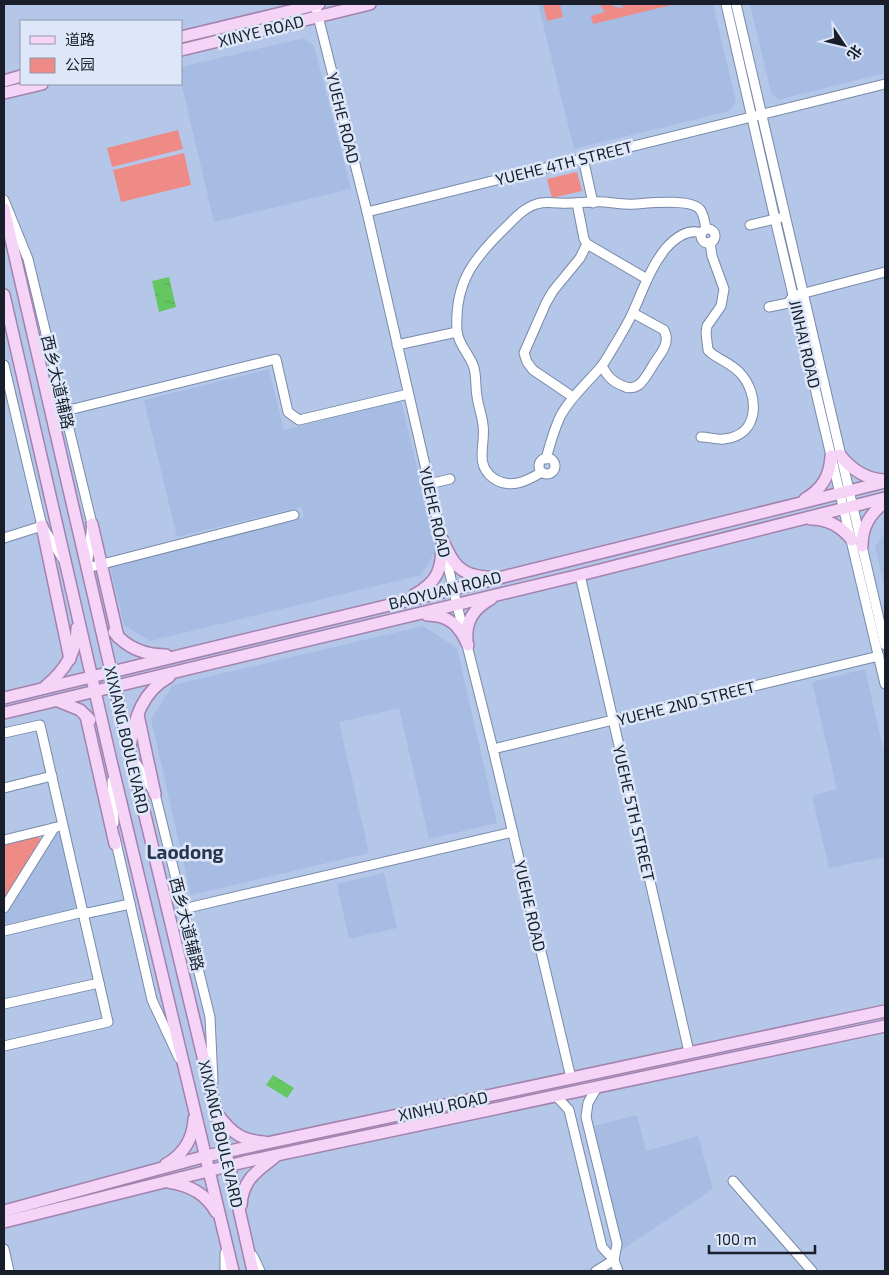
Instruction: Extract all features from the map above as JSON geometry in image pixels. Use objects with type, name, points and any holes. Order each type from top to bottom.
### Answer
[{"type":"main road","points":[[182,37],[316,4]]},
{"type":"main road","name":"XINYE ROAD","points":[[182,50],[370,4]]},
{"type":"main road","points":[[4,74],[20,76]]},
{"type":"main road","points":[[4,81],[20,76]]},
{"type":"main road","points":[[4,93],[37,85]]},
{"type":"main road","points":[[4,102],[27,87]]},
{"type":"main road","name":"XIXIANG BOULEVARD","points":[[4,208],[130,754],[253,1271]]},
{"type":"main road","name":"XIXIANG BOULEVARD","points":[[4,295],[95,692],[233,1271]]},
{"type":"main road","points":[[790,505],[806,499],[822,485],[836,456],[857,472],[885,481]]},
{"type":"main road","name":"BAOYUAN ROAD","points":[[4,698],[402,602],[885,481]]},
{"type":"main road","points":[[862,546],[862,536],[868,519],[885,500]]},
{"type":"main road","name":"BAOYUAN ROAD","points":[[4,713],[115,688],[885,500]]},
{"type":"main road","points":[[801,519],[818,519],[831,522],[844,530],[852,540]]},
{"type":"main road","points":[[92,524],[118,637]]},
{"type":"main road","points":[[42,526],[70,659]]},
{"type":"main road","points":[[442,539],[450,556],[462,570],[477,576],[506,575]]},
{"type":"main road","points":[[402,602],[426,587],[438,574],[441,566],[442,539]]},
{"type":"main road","points":[[468,645],[468,626],[474,612],[488,600],[502,594]]},
{"type":"main road","points":[[95,603],[118,637],[136,649],[161,655],[183,655]]},
{"type":"main road","points":[[43,688],[64,669],[70,659],[76,641],[77,611]]},
{"type":"main road","points":[[400,618],[432,615],[445,618],[458,627],[468,645]]},
{"type":"main road","points":[[130,754],[142,702],[158,683],[188,669]]},
{"type":"main road","points":[[24,693],[31,695],[33,699],[32,704],[27,708]]},
{"type":"main road","points":[[58,701],[73,706],[86,716],[97,732],[111,760]]},
{"type":"main road","points":[[138,713],[155,794]]},
{"type":"main road","points":[[86,716],[115,844]]},
{"type":"main road","name":"XINHU ROAD","points":[[4,1211],[206,1156],[885,1010]]},
{"type":"main road","name":"XINHU ROAD","points":[[4,1222],[229,1165],[885,1026]]},
{"type":"main road","points":[[215,1107],[226,1125],[239,1136],[252,1140],[275,1142]]},
{"type":"main road","points":[[158,1169],[177,1157],[187,1146],[193,1130],[194,1108]]},
{"type":"main road","points":[[241,1217],[242,1193],[248,1180],[256,1171],[280,1154]]},
{"type":"main road","points":[[164,1181],[185,1185],[200,1194],[212,1205],[222,1225]]},
{"type":"street","name":"YUEHE ROAD","points":[[316,4],[367,212],[453,588],[571,1078]]},
{"type":"street","name":"JINHAI ROAD","points":[[726,4],[793,296],[845,492],[852,540],[885,684]]},
{"type":"street","name":"JINHAI ROAD","points":[[736,4],[803,293],[836,456]]},
{"type":"street","name":"YUEHE 4TH STREET","points":[[367,212],[885,84]]},
{"type":"street","points":[[583,158],[593,203]]},
{"type":"street","name":"西乡大道辅路","points":[[4,200],[28,259],[92,524],[87,568]]},
{"type":"street","points":[[701,437],[724,439],[735,437],[750,423],[754,409],[748,384],[740,373],[708,350],[707,326],[721,306],[724,289],[713,261],[710,242],[715,237],[711,229],[704,231],[688,232],[679,236],[667,247],[647,279],[633,313],[602,366],[573,397],[561,415],[546,459],[540,465],[542,472],[522,483],[514,484],[499,481],[492,477],[482,463],[481,452],[484,426],[477,402],[475,374],[473,364],[457,332],[458,304],[467,272],[491,241],[528,207],[544,202],[577,204],[606,202],[623,205],[651,202],[690,204],[697,206],[701,210],[704,231]]},
{"type":"street","points":[[577,204],[584,239],[587,244],[647,279]]},
{"type":"street","points":[[750,225],[785,217]]},
{"type":"street","points":[[573,397],[533,370],[527,362],[524,353],[546,303],[553,291],[580,258],[587,244]]},
{"type":"street","points":[[769,307],[788,303],[793,296],[885,272]]},
{"type":"street","points":[[602,366],[606,375],[613,381],[627,388],[632,388],[638,386],[643,380],[664,347],[667,340],[664,330],[633,313]]},
{"type":"street","points":[[397,345],[457,332]]},
{"type":"street","points":[[65,410],[276,360],[288,412],[299,420],[408,394]]},
{"type":"street","points":[[4,365],[42,526],[66,564]]},
{"type":"street","points":[[429,484],[450,480]]},
{"type":"street","name":"JINHAI ROAD","points":[[848,508],[862,546],[885,645]]},
{"type":"street","points":[[87,568],[294,515]]},
{"type":"street","points":[[4,538],[42,526]]},
{"type":"street","name":"YUEHE 5TH STREET","points":[[580,575],[689,1052]]},
{"type":"street","name":"YUEHE 2ND STREET","points":[[493,749],[879,656]]},
{"type":"street","points":[[4,733],[40,725],[108,1022],[4,1046]]},
{"type":"street","name":"西乡大道辅路","points":[[130,754],[155,794],[210,1016],[215,1107]]},
{"type":"street","points":[[111,760],[115,844],[152,1000],[187,1076]]},
{"type":"street","points":[[4,788],[52,776]]},
{"type":"street","points":[[4,840],[64,826]]},
{"type":"street","points":[[4,908],[54,828]]},
{"type":"street","points":[[183,909],[513,832]]},
{"type":"street","points":[[4,931],[83,912],[88,913],[130,904]]},
{"type":"street","points":[[4,1004],[99,983]]},
{"type":"street","points":[[597,1087],[588,1103],[586,1117],[616,1244],[614,1260]]},
{"type":"street","points":[[556,1096],[569,1110],[602,1247],[614,1260],[618,1271]]},
{"type":"street","points":[[732,1181],[812,1271]]},
{"type":"street","points":[[225,1238],[226,1271]]},
{"type":"street","points":[[246,1242],[260,1271]]},
{"type":"street","points":[[4,1249],[9,1271]]},
{"type":"street","points":[[596,1271],[614,1260]]},
{"type":"shaded area","points":[[538,4],[713,4],[736,102],[729,111],[574,149]]},
{"type":"shaded area","points":[[750,4],[885,4],[885,73],[778,100],[771,93]]},
{"type":"shaded area","points":[[304,38],[314,46],[351,189],[214,222],[182,85],[182,67]]},
{"type":"shaded area","points":[[269,369],[284,430],[401,401],[437,549],[421,575],[150,641],[124,625],[110,565],[304,517],[301,507],[177,537],[144,400]]},
{"type":"shaded area","points":[[885,532],[885,590],[875,546]]},
{"type":"shaded area","points":[[423,626],[457,648],[497,823],[429,839],[399,708],[339,722],[369,853],[191,895],[151,719],[173,685]]},
{"type":"shaded area","points":[[865,669],[885,757],[885,857],[829,868],[812,796],[837,789],[812,682]]},
{"type":"shaded area","points":[[56,833],[62,834],[78,901],[73,910],[6,924],[4,916]]},
{"type":"shaded area","points":[[384,873],[397,928],[349,939],[337,884]]},
{"type":"shaded area","points":[[637,1115],[646,1151],[698,1136],[713,1189],[622,1250],[594,1126]]},
{"type":"green space","points":[[543,4],[560,4],[563,17],[547,21]]},
{"type":"green space","points":[[599,4],[610,4],[623,8],[622,4],[676,4],[593,24],[591,16],[605,12]]},
{"type":"green space","points":[[178,130],[183,149],[112,167],[107,148]]},
{"type":"green space","points":[[184,153],[191,185],[121,202],[113,170]]},
{"type":"green space","points":[[577,172],[582,191],[552,198],[547,179]]},
{"type":"green space","points":[[37,836],[41,839],[4,899],[4,844]]},
{"type":"water","points":[[169,277],[176,307],[159,312],[152,281]]},
{"type":"water","points":[[273,1075],[294,1088],[287,1098],[266,1085]]},
{"type":"district","name":"Laodong","points":[[185,852]]}]
